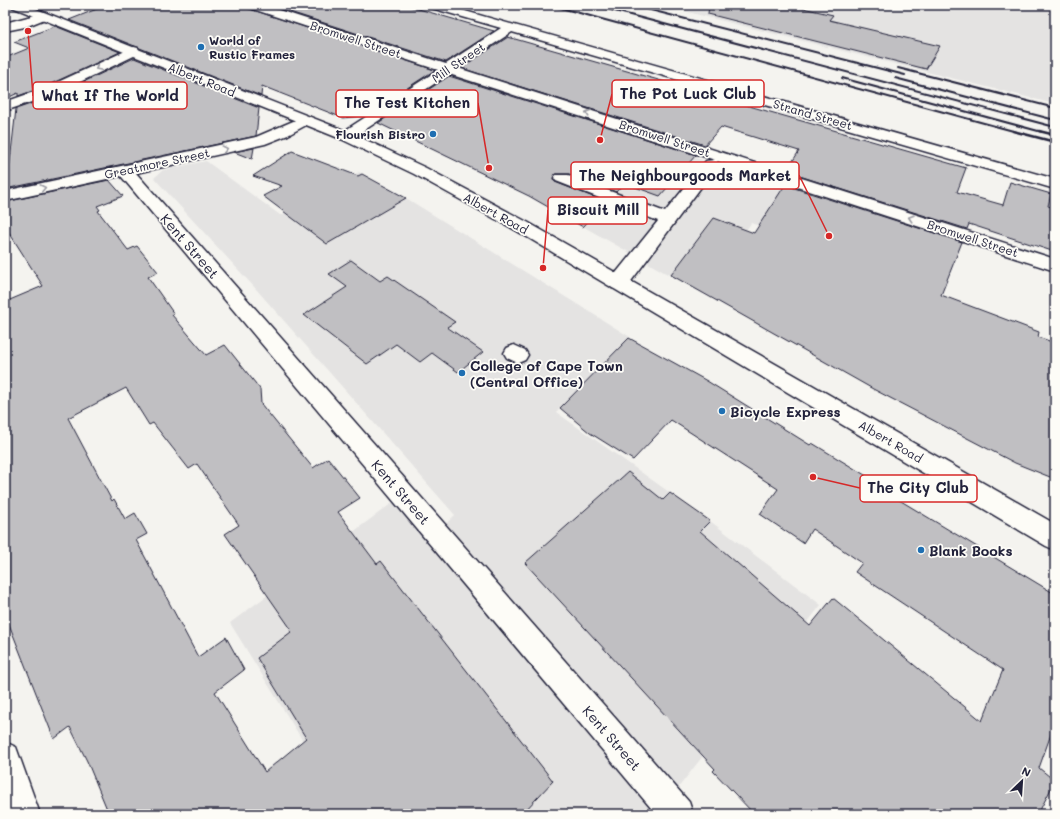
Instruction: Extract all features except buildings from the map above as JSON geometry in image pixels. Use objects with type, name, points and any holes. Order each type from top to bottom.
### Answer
[{"type":"street","name":"Albert Road","points":[[16,5],[346,136],[420,172],[523,227],[1055,538]]},
{"type":"street","name":"Bromwell Street","points":[[251,5],[1055,265]]},
{"type":"street","name":"Strand Street","points":[[432,5],[1055,184]]},
{"type":"street","points":[[5,27],[21,24],[43,16]]},
{"type":"street","name":"Mill Street","points":[[346,136],[510,27]]},
{"type":"street","points":[[5,107],[50,91],[134,51]]},
{"type":"street","name":"Greatmore Street","points":[[5,196],[260,141],[283,132],[305,120]]},
{"type":"street","points":[[619,283],[711,164]]},
{"type":"street","name":"Kent Street","points":[[125,170],[677,814]]},
{"type":"street","points":[[562,178],[668,219]]},
{"type":"street","name":"Albert Road","points":[[1012,512],[1055,532]]},
{"type":"street","points":[[5,758],[24,814]]},
{"type":"shaded area","points":[[660,5],[1055,5],[1055,104],[831,48],[832,47]]},
{"type":"shaded area","points":[[400,110],[600,126],[961,246],[941,295],[751,223],[703,294],[529,196],[380,124]]},
{"type":"shaded area","points":[[206,161],[280,215],[284,215],[359,172],[406,198],[630,337],[556,412],[710,521],[821,605],[667,802],[677,814],[348,814],[230,623],[403,495],[436,533],[455,515],[256,289],[154,178],[163,170]]},
{"type":"railway","points":[[550,5],[1017,132]]},
{"type":"railway","points":[[592,5],[1055,127]]},
{"type":"railway","points":[[631,5],[905,75]]},
{"type":"railway","points":[[898,68],[1055,108]]},
{"type":"railway","points":[[842,78],[1042,132]]},
{"type":"railway","points":[[895,78],[1055,120]]},
{"type":"railway","points":[[1013,131],[1055,142]]},
{"type":"railway","points":[[1039,131],[1055,135]]},
{"type":"place","name":"What If The World","points":[[28,31]]},
{"type":"place","name":"World of Rustic Frames","points":[[201,47]]},
{"type":"place","name":"Flourish Bistro","points":[[433,134]]},
{"type":"place","name":"The Pot Luck Club","points":[[600,140]]},
{"type":"place","name":"The Test Kitchen","points":[[489,168]]},
{"type":"place","name":"The Neighbourgoods Market","points":[[829,236]]},
{"type":"place","name":"Biscuit Mill","points":[[543,268]]},
{"type":"place","name":"College of Cape Town (Central Office)","points":[[462,373]]},
{"type":"place","name":"Bicycle Express","points":[[722,411]]},
{"type":"place","name":"The City Club","points":[[813,477]]},
{"type":"place","name":"Blank Books","points":[[921,550]]}]
